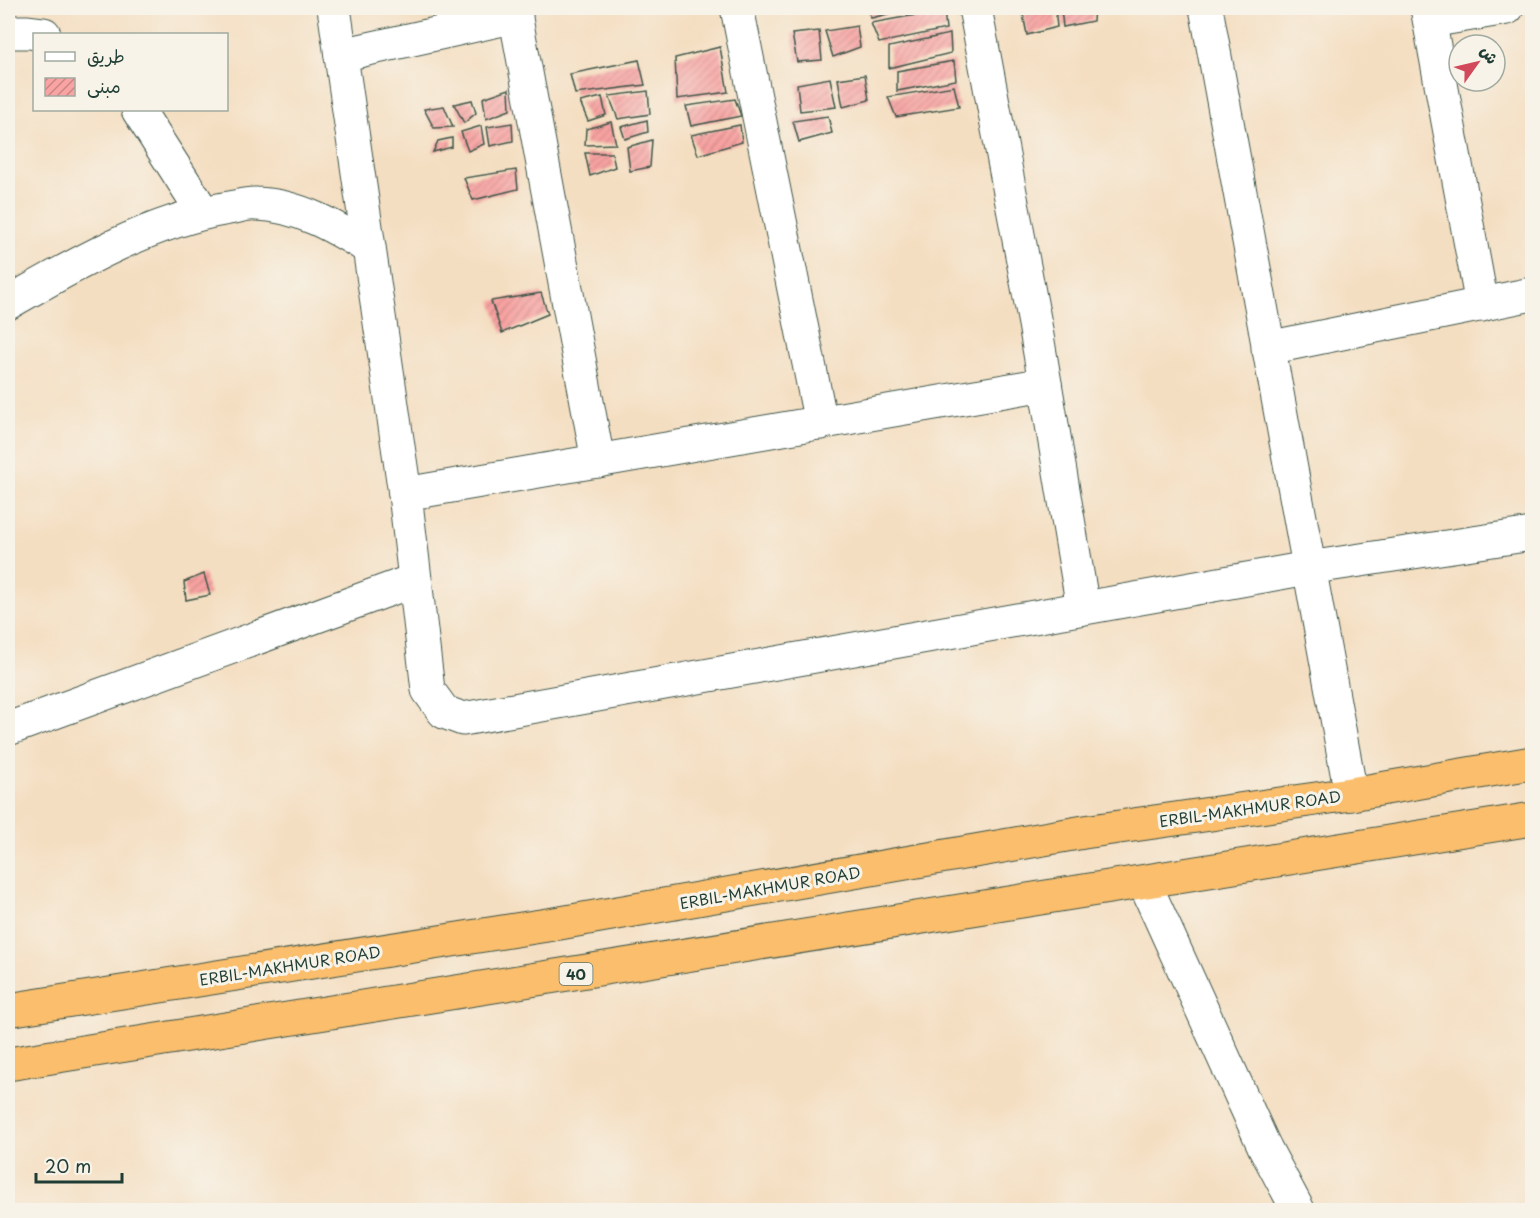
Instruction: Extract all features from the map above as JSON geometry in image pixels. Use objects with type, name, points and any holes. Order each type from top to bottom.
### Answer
[{"type":"highway","name":"ERBIL-MAKHMUR ROAD","points":[[8,1010],[560,923],[1084,832],[1351,794],[1533,763]]},
{"type":"highway","points":[[1144,882],[1533,819]]},
{"type":"highway","name":"40","points":[[8,1064],[1144,882]]},
{"type":"street","points":[[334,8],[405,494],[428,690],[444,712],[463,719],[1308,568],[1533,534]]},
{"type":"street","points":[[737,8],[821,423]]},
{"type":"street","points":[[975,8],[1045,384],[1083,608]]},
{"type":"street","points":[[1206,8],[1351,794]]},
{"type":"street","points":[[1482,305],[1429,14],[1507,8]]},
{"type":"street","points":[[341,55],[515,12],[598,460]]},
{"type":"street","points":[[8,32],[36,33]]},
{"type":"street","points":[[139,111],[203,212]]},
{"type":"street","points":[[8,303],[80,262],[146,233],[203,212],[255,204],[295,210],[335,227],[369,248]]},
{"type":"street","points":[[1268,348],[1533,294]]},
{"type":"street","points":[[405,494],[1045,384]]},
{"type":"street","points":[[8,729],[415,580]]},
{"type":"street","points":[[1144,882],[1264,1146],[1298,1210]]},
{"type":"building","points":[[867,8],[912,8],[871,18]]},
{"type":"building","points":[[1055,8],[1057,27],[1027,35],[1023,14]]},
{"type":"building","points":[[1061,8],[1094,8],[1093,21],[1063,27]]},
{"type":"building","points":[[944,10],[946,29],[879,43],[871,23]]},
{"type":"building","points":[[857,26],[860,47],[833,57],[825,31]]},
{"type":"building","points":[[819,31],[822,60],[797,62],[792,34]]},
{"type":"building","points":[[950,34],[951,53],[889,68],[889,47]]},
{"type":"building","points":[[720,47],[728,92],[677,99],[675,58]]},
{"type":"building","points":[[639,60],[645,85],[575,94],[570,74]]},
{"type":"building","points":[[954,61],[956,80],[897,91],[897,71]]},
{"type":"building","points":[[865,75],[869,100],[843,107],[838,79]]},
{"type":"building","points":[[830,78],[836,107],[800,111],[797,84]]},
{"type":"building","points":[[954,86],[959,107],[896,117],[888,97]]},
{"type":"building","points":[[509,89],[510,110],[486,119],[483,98]]},
{"type":"building","points":[[648,91],[650,114],[618,119],[609,96]]},
{"type":"building","points":[[602,97],[606,115],[588,121],[580,102]]},
{"type":"building","points":[[735,99],[741,116],[691,126],[686,106]]},
{"type":"building","points":[[472,100],[476,113],[464,123],[454,104]]},
{"type":"building","points":[[444,106],[453,127],[434,128],[424,109]]},
{"type":"building","points":[[828,116],[832,133],[799,142],[793,121]]},
{"type":"building","points":[[647,120],[648,132],[625,139],[621,127]]},
{"type":"building","points":[[611,122],[616,144],[585,145],[586,129]]},
{"type":"building","points":[[512,123],[513,141],[490,146],[487,127]]},
{"type":"building","points":[[740,125],[742,142],[698,155],[691,135]]},
{"type":"building","points":[[481,126],[484,144],[468,151],[461,132]]},
{"type":"building","points":[[452,138],[452,147],[433,152],[438,141]]},
{"type":"building","points":[[652,140],[650,167],[630,171],[627,147]]},
{"type":"building","points":[[585,153],[612,153],[615,167],[590,176]]},
{"type":"building","points":[[516,170],[518,189],[473,200],[464,178]]},
{"type":"building","points":[[541,293],[548,314],[502,333],[491,301]]},
{"type":"building","points":[[204,574],[210,595],[186,600],[184,582]]}]
